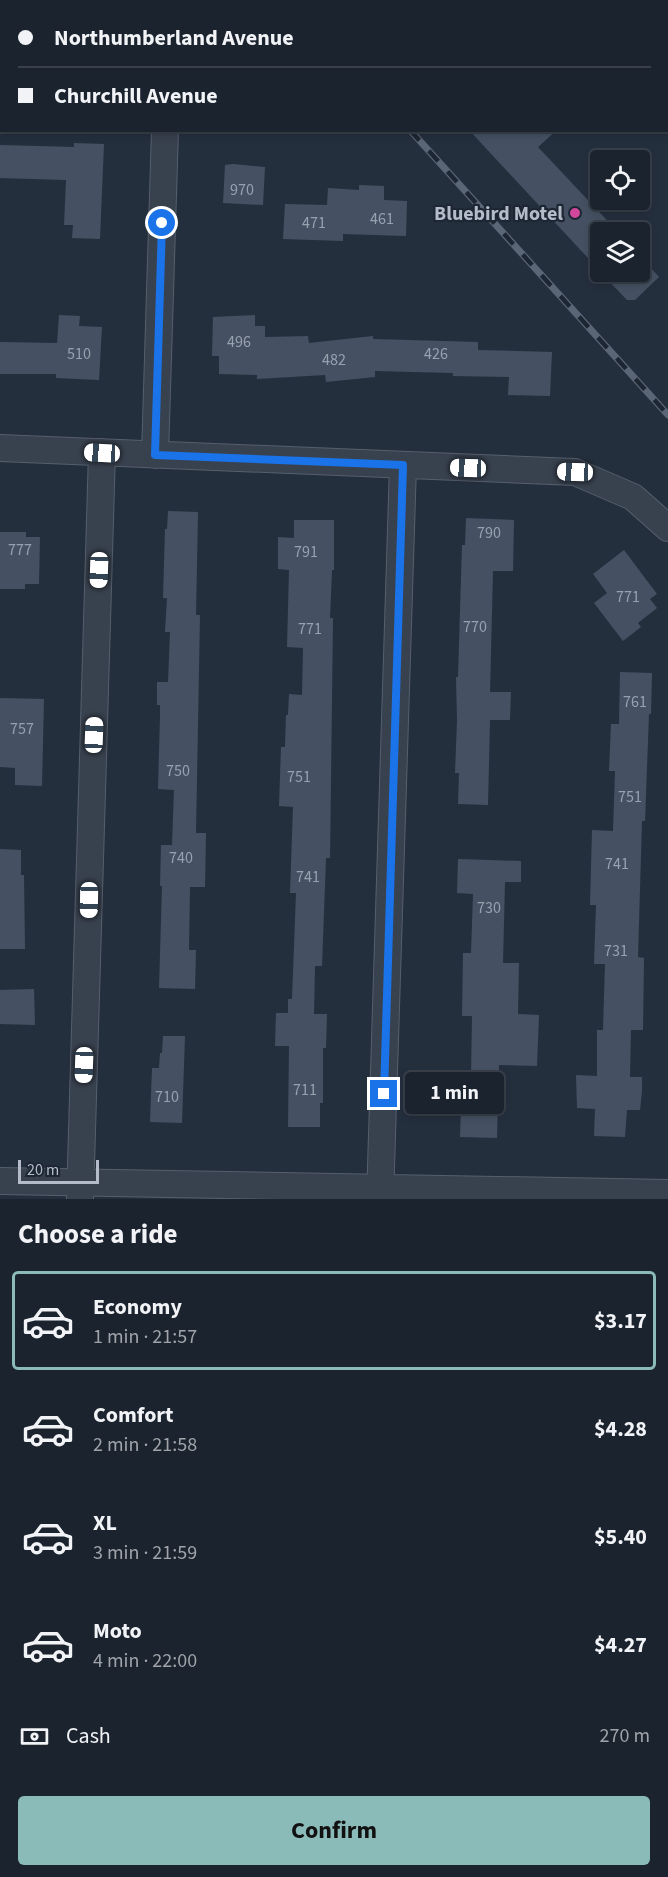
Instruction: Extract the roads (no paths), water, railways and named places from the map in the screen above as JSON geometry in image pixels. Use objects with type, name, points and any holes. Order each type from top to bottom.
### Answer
[{"type":"street","points":[[155,455],[165,132]]},
{"type":"street","points":[[0,448],[575,472],[633,497],[668,528]]},
{"type":"street","points":[[80,1191],[102,453]]},
{"type":"street","points":[[380,1193],[403,465]]},
{"type":"street","points":[[0,1181],[80,1191],[668,1192]]},
{"type":"railway","points":[[412,132],[668,415]]},
{"type":"place","name":"Bluebird Motel","points":[[575,213]]}]
